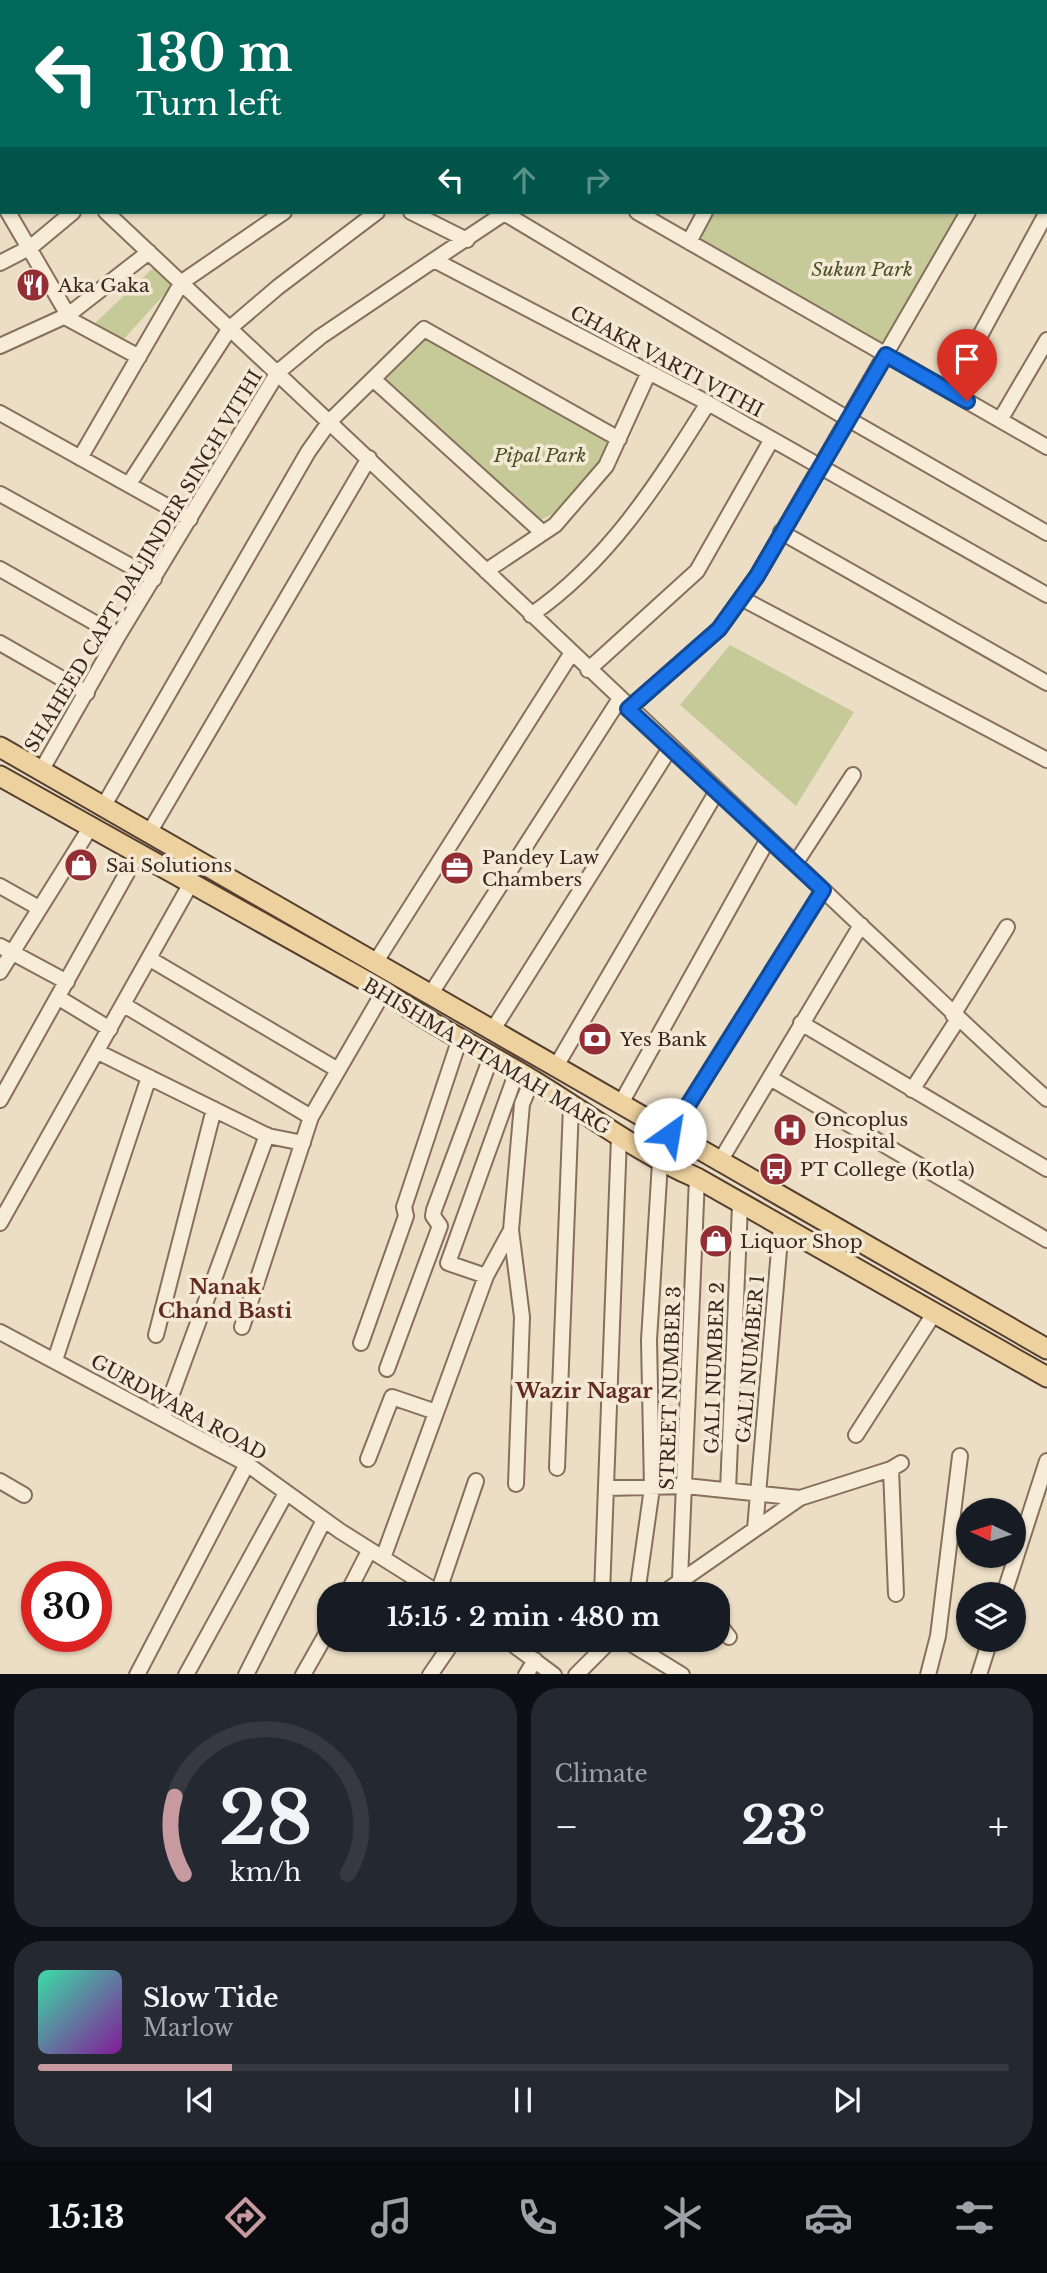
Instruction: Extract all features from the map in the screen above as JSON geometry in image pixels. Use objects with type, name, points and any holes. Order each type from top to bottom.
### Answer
[{"type":"main road","name":"BHISHMA PITAMAH MARG","points":[[0,747],[719,1163],[1047,1349]]},
{"type":"main road","name":"BHISHMA PITAMAH MARG","points":[[0,776],[190,885],[384,991],[459,1041],[524,1075],[660,1162],[697,1178],[740,1205],[1047,1377]]},
{"type":"street","points":[[9,214],[31,247],[66,316],[139,357]]},
{"type":"street","points":[[0,262],[31,247],[71,214]]},
{"type":"street","points":[[108,214],[369,458],[623,704],[1047,1099]]},
{"type":"street","points":[[80,458],[182,282],[281,214]]},
{"type":"street","points":[[129,484],[230,328],[278,287],[374,214]]},
{"type":"street","points":[[415,214],[467,240]]},
{"type":"street","points":[[278,372],[320,337],[502,214]]},
{"type":"street","points":[[508,214],[848,419],[1047,533]]},
{"type":"street","points":[[640,214],[1047,447]]},
{"type":"street","points":[[689,242],[704,214]]},
{"type":"street","points":[[430,995],[623,704],[719,629],[741,598],[967,214]]},
{"type":"street","points":[[950,391],[1045,214]]},
{"type":"street","points":[[0,346],[66,316],[149,252]]},
{"type":"street","name":"CHAKR VARTI VITHI","points":[[434,260],[708,403],[1047,595]]},
{"type":"street","points":[[103,807],[308,452],[330,421],[424,329],[618,439]]},
{"type":"street","points":[[1000,420],[1047,340]]},
{"type":"street","name":"SHAHEED CAPT DALJINDER SINGH VITHI","points":[[41,771],[118,636],[278,372]]},
{"type":"street","points":[[486,571],[555,525],[606,466],[649,372]]},
{"type":"street","points":[[373,379],[543,533]]},
{"type":"street","points":[[531,615],[563,593],[612,545],[648,500],[708,403]]},
{"type":"street","points":[[0,413],[190,519]]},
{"type":"street","points":[[588,670],[696,571],[772,439]]},
{"type":"street","points":[[149,833],[369,458]]},
{"type":"street","points":[[0,494],[154,579]]},
{"type":"street","points":[[781,532],[1047,683]]},
{"type":"street","points":[[0,569],[118,636]]},
{"type":"street","points":[[741,598],[1047,761]]},
{"type":"street","points":[[0,643],[87,693]]},
{"type":"street","points":[[375,963],[571,654]]},
{"type":"street","points":[[492,1031],[670,748]]},
{"type":"street","points":[[795,864],[853,775]]},
{"type":"street","points":[[555,1068],[717,791]]},
{"type":"street","points":[[0,972],[5,949],[39,908],[90,828]]},
{"type":"street","points":[[620,1105],[768,839]]},
{"type":"street","points":[[0,1100],[59,999],[137,855]]},
{"type":"street","points":[[2,1214],[98,1052],[190,885]]},
{"type":"street","points":[[0,886],[39,908]]},
{"type":"street","points":[[670,1134],[823,890]]},
{"type":"street","points":[[719,1163],[861,925]]},
{"type":"street","points":[[912,1090],[1007,927]]},
{"type":"street","points":[[5,949],[67,982]]},
{"type":"street","points":[[150,959],[338,1070]]},
{"type":"street","points":[[242,1328],[311,1117],[384,991]]},
{"type":"street","points":[[59,999],[110,1029]]},
{"type":"street","points":[[124,1006],[311,1117]]},
{"type":"street","points":[[801,1023],[1047,1169]]},
{"type":"street","points":[[361,1343],[406,1216],[404,1207],[459,1041]]},
{"type":"street","points":[[98,1052],[267,1135],[303,1143]]},
{"type":"street","points":[[387,1369],[440,1226],[433,1216],[434,1210],[491,1057]]},
{"type":"street","points":[[516,1484],[522,1317],[511,1230],[524,1075]]},
{"type":"street","points":[[486,1276],[448,1263],[524,1075]]},
{"type":"street","points":[[55,1360],[149,1077]]},
{"type":"street","points":[[770,1078],[1047,1240]]},
{"type":"street","points":[[556,1468],[571,1106]]},
{"type":"street","points":[[156,1335],[215,1109]]},
{"type":"street","points":[[163,1418],[267,1135]]},
{"type":"street","points":[[603,1582],[619,1137]]},
{"type":"street","points":[[640,1582],[652,1488],[649,1340],[660,1162]]},
{"type":"street","name":"STREET NUMBER 3","points":[[680,1579],[697,1178]]},
{"type":"street","name":"GALI NUMBER 2","points":[[728,1490],[740,1205]]},
{"type":"street","name":"GALI NUMBER 1","points":[[755,1529],[780,1227]]},
{"type":"street","points":[[356,1582],[376,1555],[436,1412],[486,1276],[511,1230]]},
{"type":"street","points":[[856,1435],[935,1312]]},
{"type":"street","name":"GURDWARA ROAD","points":[[0,1332],[247,1464],[324,1520],[420,1582]]},
{"type":"street","points":[[368,1460],[392,1397],[436,1412]]},
{"type":"street","points":[[928,1674],[938,1636],[960,1456]]},
{"type":"street","points":[[1008,1582],[1047,1461]]},
{"type":"street","points":[[138,1674],[247,1464]]},
{"type":"street","points":[[676,1582],[800,1498],[896,1466],[896,1594]]},
{"type":"street","points":[[0,1481],[24,1495]]},
{"type":"street","points":[[443,1582],[476,1481]]},
{"type":"street","points":[[607,1488],[686,1486],[800,1498]]},
{"type":"street","points":[[188,1674],[286,1493]]},
{"type":"street","points":[[247,1674],[324,1520]]},
{"type":"street","points":[[304,1674],[317,1650]]},
{"type":"street","points":[[431,1674],[446,1652]]},
{"type":"street","points":[[524,1652],[553,1674]]},
{"type":"street","points":[[577,1674],[599,1652]]},
{"type":"street","points":[[645,1652],[680,1674]]},
{"type":"street","points":[[979,1674],[986,1652]]},
{"type":"street","points":[[527,1674],[535,1660]]},
{"type":"green space","name":"Sukun Park","points":[[709,214],[958,214],[884,346],[695,239]]},
{"type":"green space","points":[[153,268],[173,285],[122,341],[92,326]]},
{"type":"green space","name":"Pipal Park","points":[[427,335],[610,439],[590,475],[564,506],[540,520],[429,418],[380,378]]},
{"type":"green space","points":[[730,645],[854,712],[796,806],[680,705]]},
{"type":"place","name":"Aka Gaka","points":[[33,285]]},
{"type":"place","name":"Sai Solutions","points":[[81,865]]},
{"type":"place","name":"Pandey Law Chambers","points":[[457,868]]},
{"type":"place","name":"Yes Bank","points":[[595,1039]]},
{"type":"place","name":"Oncoplus Hospital","points":[[790,1130]]},
{"type":"place","name":"PT College (Kotla)","points":[[776,1169]]},
{"type":"place","name":"Liquor Shop","points":[[716,1241]]},
{"type":"district","name":"Nanak Chand Basti","points":[[225,1299]]},
{"type":"district","name":"Wazir Nagar","points":[[584,1391]]},
{"type":"route","points":[[670,1134],[823,890],[628,709],[719,629],[757,576],[886,355],[967,401]]}]
